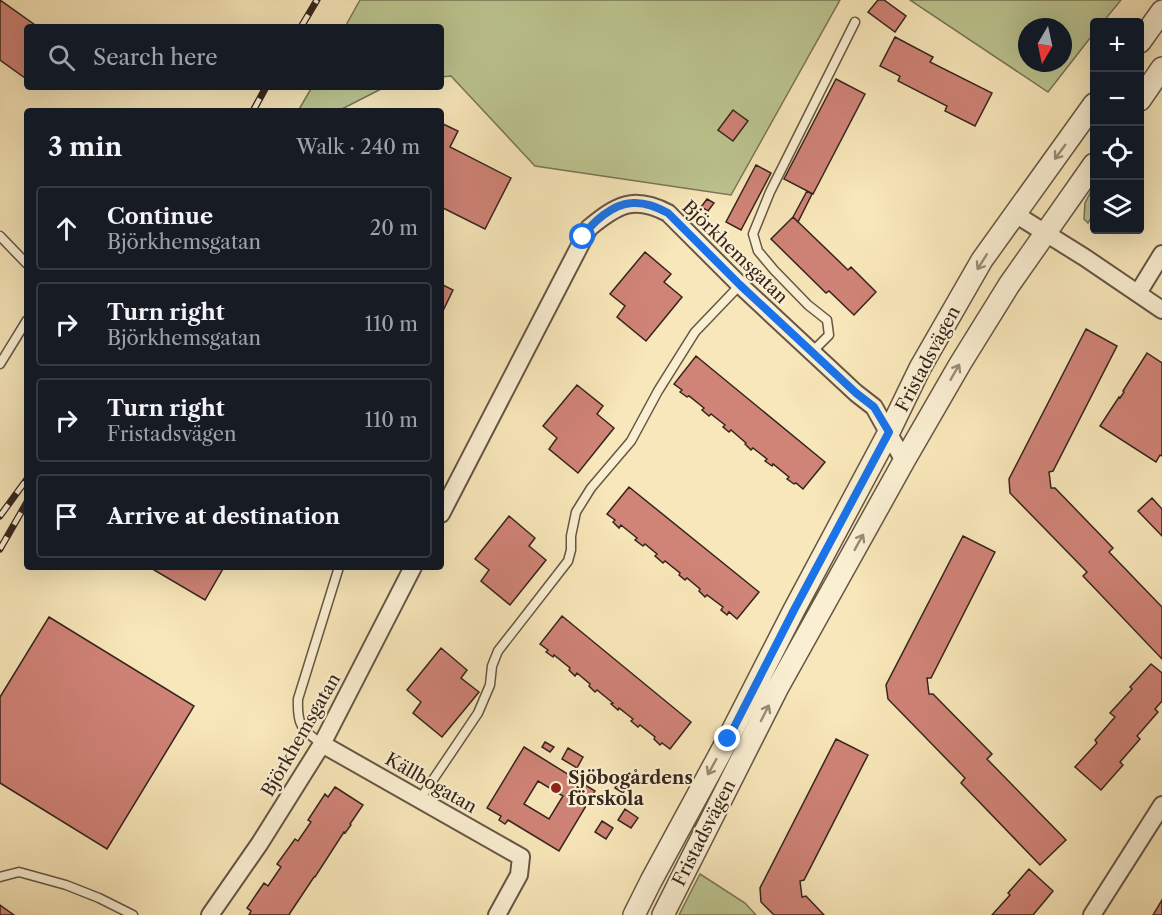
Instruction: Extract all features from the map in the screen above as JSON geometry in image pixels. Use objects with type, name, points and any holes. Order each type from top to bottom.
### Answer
[{"type":"street","points":[[1144,36],[1162,11]]},
{"type":"street","points":[[1144,94],[1162,68]]},
{"type":"street","name":"Fristadsvägen","points":[[634,915],[921,368],[982,260],[1090,111]]},
{"type":"street","name":"Fristadsvägen","points":[[663,915],[777,689],[904,461],[1009,285],[1090,171]]},
{"type":"street","name":"Björkhemsgatan","points":[[444,508],[583,237],[589,228],[603,216],[615,208],[631,203],[653,205],[668,213],[740,285],[874,407],[904,461]]},
{"type":"street","points":[[1015,214],[1162,310]]},
{"type":"street","points":[[1137,293],[1162,254]]},
{"type":"street","name":"Björkhemsgatan","points":[[210,915],[260,843],[322,744],[412,570]]},
{"type":"street","name":"Källbogatan","points":[[322,744],[521,857],[519,874],[497,915]]},
{"type":"street","points":[[1092,915],[1162,805]]},
{"type":"lane","points":[[812,352],[829,334],[827,320],[808,305],[774,270],[758,251],[753,234],[770,192],[855,22]]},
{"type":"lane","points":[[0,236],[24,261]]},
{"type":"lane","points":[[420,799],[478,713],[490,685],[492,666],[498,651],[568,561],[576,512],[591,488],[631,441],[658,391],[695,332],[740,285]]},
{"type":"lane","points":[[0,364],[24,326]]},
{"type":"lane","points":[[322,744],[307,733],[297,717],[298,699],[338,570]]},
{"type":"lane","points":[[0,878],[18,872],[66,885],[133,915]]},
{"type":"green space","points":[[360,0],[840,0],[731,195],[535,166],[451,76],[444,77],[444,24],[347,24]]},
{"type":"green space","points":[[910,0],[1121,0],[1106,18],[1090,18],[1090,38],[1072,61],[1072,18],[1018,18],[1018,72]]},
{"type":"green space","points":[[1018,72],[1064,72],[1048,92]]},
{"type":"green space","points":[[310,90],[379,90],[344,108],[300,108]]},
{"type":"green space","points":[[1090,193],[1088,223],[1084,219],[1085,203]]},
{"type":"green space","points":[[700,874],[745,903],[756,915],[679,915]]},
{"type":"building","points":[[0,0],[34,24],[24,24],[24,77],[0,60]]},
{"type":"building","points":[[878,0],[884,0],[906,16],[895,32],[868,12]]},
{"type":"building","points":[[895,37],[933,57],[930,62],[992,93],[975,126],[945,111],[947,106],[898,81],[900,76],[880,66]]},
{"type":"building","points":[[836,79],[865,94],[813,194],[784,179]]},
{"type":"building","points":[[733,110],[748,121],[733,141],[718,130]]},
{"type":"building","points":[[444,124],[458,131],[450,147],[511,178],[485,229],[444,208]]},
{"type":"building","points":[[756,165],[771,173],[741,230],[726,222]]},
{"type":"building","points":[[807,191],[812,194],[798,222],[793,217]]},
{"type":"building","points":[[707,199],[714,203],[708,211],[701,207]]},
{"type":"building","points":[[793,217],[848,270],[851,267],[876,292],[854,315],[829,291],[826,293],[771,239]]},
{"type":"building","points":[[645,252],[671,274],[664,282],[682,297],[646,341],[617,317],[625,306],[610,294]]},
{"type":"building","points":[[444,286],[453,290],[444,309]]},
{"type":"building","points":[[1086,329],[1117,346],[1053,471],[1049,472],[1051,488],[1055,488],[1113,548],[1109,552],[1162,607],[1162,659],[1083,576],[1087,572],[1010,493],[1009,479]]},
{"type":"building","points":[[1147,353],[1162,363],[1162,456],[1160,455],[1156,462],[1100,426]]},
{"type":"building","points":[[696,356],[825,462],[803,489],[787,479],[789,477],[773,464],[772,466],[765,461],[767,459],[753,448],[751,450],[746,443],[731,430],[729,432],[723,427],[725,425],[711,414],[709,416],[702,410],[704,408],[689,396],[680,392],[682,390],[674,384]]},
{"type":"building","points":[[577,385],[603,406],[597,414],[614,428],[578,473],[549,449],[557,438],[543,426]]},
{"type":"building","points":[[629,487],[759,592],[737,619],[729,612],[727,615],[721,610],[723,607],[707,595],[705,597],[699,591],[700,589],[687,578],[685,580],[665,561],[663,563],[655,556],[657,554],[645,544],[643,546],[621,525],[619,528],[613,522],[615,520],[607,514]]},
{"type":"building","points":[[1152,498],[1162,509],[1162,536],[1138,511]]},
{"type":"building","points":[[509,516],[535,538],[529,546],[546,560],[510,605],[481,581],[489,570],[475,559]]},
{"type":"building","points":[[963,536],[995,552],[931,678],[927,678],[929,694],[933,694],[992,754],[987,759],[1066,840],[1040,865],[961,783],[965,778],[888,699],[886,685]]},
{"type":"building","points":[[154,570],[222,570],[205,600]]},
{"type":"building","points":[[562,616],[691,722],[670,749],[662,743],[660,745],[654,739],[655,737],[640,725],[638,727],[631,721],[633,719],[619,708],[618,710],[597,690],[595,692],[589,686],[590,684],[577,673],[575,676],[569,670],[570,668],[554,655],[553,657],[546,652],[548,650],[540,644]]},
{"type":"building","points":[[49,617],[194,706],[107,849],[0,783],[0,697]]},
{"type":"building","points":[[441,648],[467,670],[461,678],[479,692],[442,737],[413,713],[421,702],[407,690]]},
{"type":"building","points":[[1151,664],[1162,673],[1162,701],[1155,709],[1158,712],[1137,736],[1140,739],[1120,762],[1123,765],[1101,790],[1075,767],[1097,743],[1095,740],[1115,717],[1110,713]]},
{"type":"building","points":[[836,739],[868,755],[804,880],[800,881],[802,897],[806,896],[824,915],[774,915],[761,902],[760,888]]},
{"type":"building","points":[[545,742],[554,747],[550,752],[542,747]]},
{"type":"building","points":[[524,747],[595,791],[559,851],[508,820],[505,824],[499,820],[501,816],[487,808]],"holes":[[[538,781],[563,796],[549,819],[524,804]]]},
{"type":"building","points":[[568,748],[583,757],[577,768],[562,759]]},
{"type":"building","points":[[619,780],[628,785],[623,793],[615,788]]},
{"type":"building","points":[[335,787],[363,805],[351,825],[289,915],[249,915],[251,911],[247,908],[264,883],[268,886],[281,867],[277,864],[295,839],[298,841],[311,822],[308,820],[325,794],[328,797]]},
{"type":"building","points":[[625,809],[638,818],[631,828],[618,820]]},
{"type":"building","points":[[602,821],[613,828],[606,839],[595,832]]},
{"type":"building","points":[[1029,869],[1053,891],[1033,915],[992,915],[1010,895],[1008,893]]},
{"type":"building","points":[[1162,900],[1162,915],[1153,915]]},
{"type":"building","points":[[0,905],[14,915],[0,915]]},
{"type":"railway","points":[[303,24],[317,0]]},
{"type":"railway","points":[[255,108],[264,90]]},
{"type":"railway","points":[[0,516],[24,483]]},
{"type":"railway","points":[[0,549],[24,507]]},
{"type":"place","name":"Sjöbogårdens förskola","points":[[556,788]]},
{"type":"route","points":[[583,237],[589,228],[603,216],[615,208],[631,203],[653,205],[668,213],[740,285],[874,407],[889,432],[728,739]]}]
